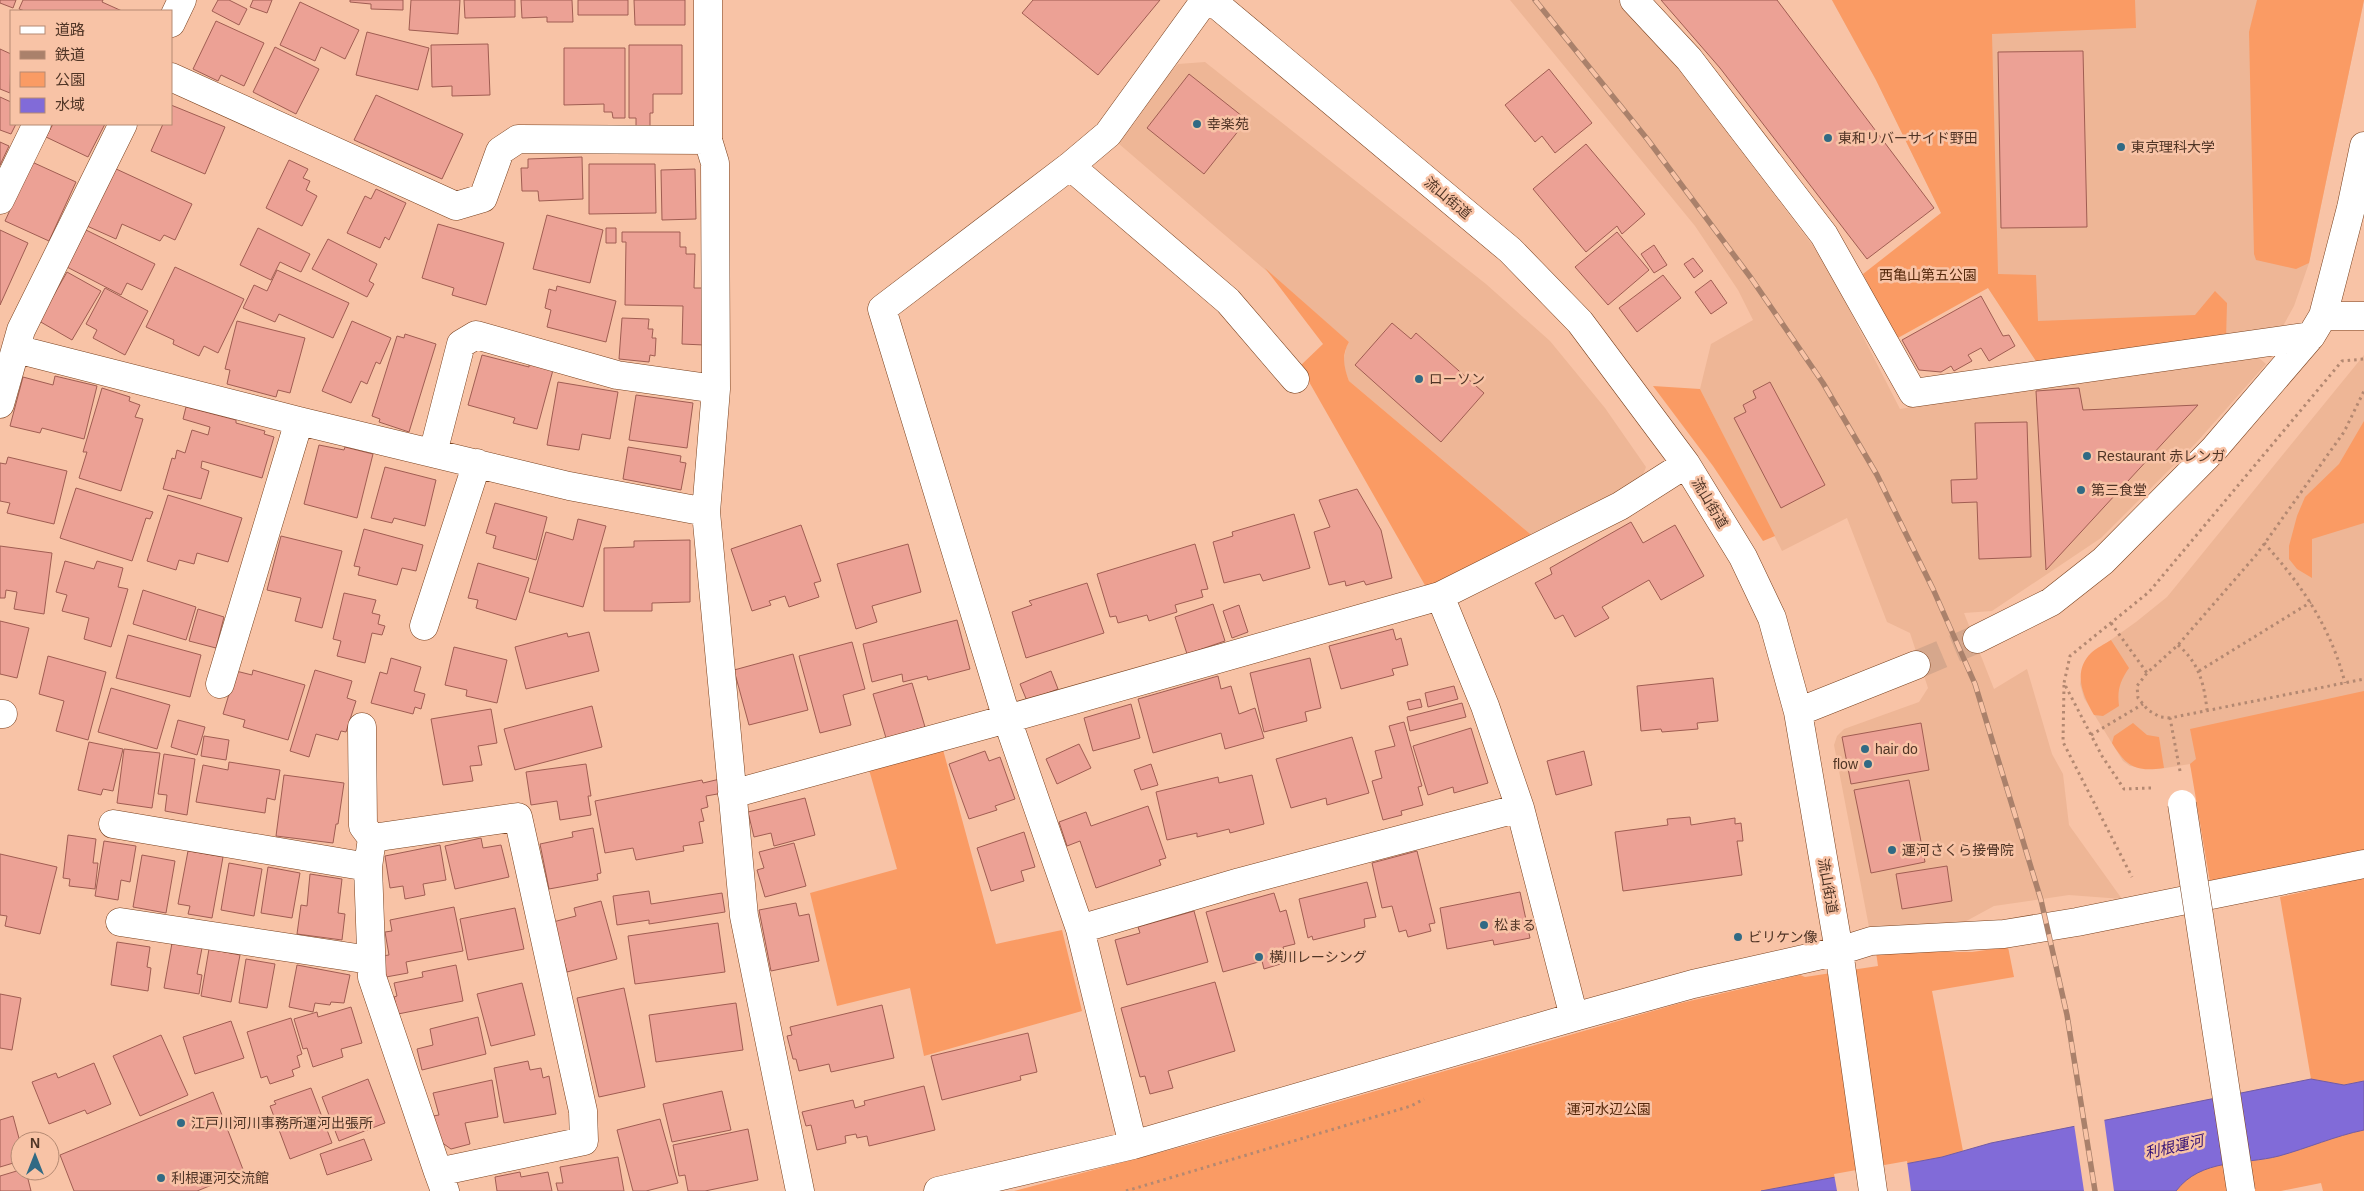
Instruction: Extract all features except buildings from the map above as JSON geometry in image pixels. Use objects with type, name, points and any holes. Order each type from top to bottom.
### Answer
[{"type":"street","points":[[172,21],[182,0]]},
{"type":"street","points":[[708,0],[708,140],[715,163],[716,388],[706,512],[744,916],[800,1191]]},
{"type":"street","points":[[1133,1145],[1080,929],[1007,719],[882,309],[1070,166],[1108,134],[1205,0]]},
{"type":"street","name":"流山街道","points":[[1211,0],[1510,250],[1580,322],[1686,464],[1743,557],[1772,618],[1798,712],[1840,961],[1873,1191]]},
{"type":"street","points":[[1634,0],[1689,59],[1824,236],[1913,393],[2317,326],[2364,316]]},
{"type":"street","points":[[172,77],[456,206],[483,198],[500,151],[518,139],[708,140]]},
{"type":"street","points":[[0,200],[37,125]]},
{"type":"street","points":[[0,404],[21,330],[123,125]]},
{"type":"street","points":[[1977,639],[2050,602],[2103,560],[2214,449],[2317,326],[2351,208],[2364,146]]},
{"type":"street","points":[[1070,166],[1228,301],[1295,379]]},
{"type":"street","points":[[433,453],[461,344],[476,335],[617,375],[716,388]]},
{"type":"street","points":[[16,349],[299,421],[569,486],[706,512]]},
{"type":"street","points":[[220,684],[299,421]]},
{"type":"street","points":[[424,626],[477,464]]},
{"type":"street","points":[[732,794],[1007,719],[1440,596],[1620,506],[1686,464]]},
{"type":"street","points":[[1440,596],[1485,706],[1520,808],[1574,1016]]},
{"type":"street","points":[[1798,712],[1916,665]]},
{"type":"street","points":[[362,727],[363,826],[372,838],[368,867],[372,977],[441,1182],[584,1141],[583,1111],[518,816],[372,838]]},
{"type":"street","points":[[2181,795],[2241,1191]]},
{"type":"street","points":[[1080,929],[1240,882],[1520,808]]},
{"type":"street","points":[[113,824],[368,867]]},
{"type":"street","points":[[938,1191],[1133,1145],[1574,1016],[1693,984],[1840,961],[1871,941],[2004,934],[2077,922],[2148,906],[2364,864]]},
{"type":"street","points":[[120,922],[370,960]]},
{"type":"path","points":[[2148,906],[2063,742],[2064,683],[2070,656],[2148,592],[2342,360],[2364,359]]},
{"type":"path","points":[[2364,391],[2344,432],[2264,543],[2178,645],[2148,672],[2137,686],[2138,698],[2148,710],[2160,717],[2170,718],[2364,679]]},
{"type":"path","points":[[2264,543],[2287,569],[2311,602],[2338,654],[2345,683]]},
{"type":"path","points":[[2199,671],[2311,602]]},
{"type":"path","points":[[2112,623],[2148,672]]},
{"type":"path","points":[[2178,645],[2189,655],[2199,671],[2205,691],[2207,710]]},
{"type":"path","points":[[2064,683],[2102,756],[2124,789],[2181,795],[2170,718]]},
{"type":"path","points":[[2091,735],[2143,704]]},
{"type":"shaded area","points":[[1510,0],[1618,0],[1685,77],[1813,246],[1833,278],[1900,409],[2251,351],[2266,364],[2196,443],[2101,538],[1992,611],[1964,613],[1994,689],[2027,669],[2052,754],[2063,774],[2069,825],[2122,899],[2069,895],[1994,906],[1959,925],[1942,927],[1869,927],[1834,745],[1837,736],[1844,729],[1919,702],[1928,688],[1910,633],[1887,622],[1847,518],[1782,551],[1700,389],[1711,344],[1753,320],[1738,290],[1695,226]]},
{"type":"shaded area","name":"東京理科大学","points":[[1832,0],[2364,0],[2309,263],[2294,306],[2283,326],[2277,331],[2038,364],[1948,227],[1876,80]]},
{"type":"shaded area","points":[[1205,62],[1486,284],[1550,341],[1605,408],[1646,467],[1641,480],[1535,538],[1349,381],[1343,365],[1349,342],[1118,143],[1136,121],[1162,82],[1178,64]]},
{"type":"shaded area","points":[[2364,355],[2364,738],[2195,785],[2190,764],[2159,769],[2130,766],[2123,761],[2084,698],[2080,684],[2083,667],[2091,654],[2167,597]]},
{"type":"green space","name":"西亀山第五公園","points":[[1832,0],[2135,0],[2136,28],[1992,34],[1998,274],[2036,275],[2038,321],[2195,315],[2215,291],[2227,303],[2226,340],[2038,364],[1988,288],[1896,339],[1863,274],[1941,213],[1876,80]]},
{"type":"green space","points":[[2257,0],[2364,0],[2309,263],[2296,269],[2256,260],[2254,254],[2249,32]]},
{"type":"green space","points":[[1265,268],[1349,342],[1346,347],[1344,362],[1349,381],[1535,538],[1465,572],[1426,587],[1300,366],[1323,344]]},
{"type":"green space","points":[[1653,386],[1700,389],[1775,536],[1763,541],[1713,466]]},
{"type":"green space","points":[[2364,421],[2364,523],[2312,539],[2312,578],[2297,569],[2289,559],[2289,546],[2297,516],[2305,497],[2339,464]]},
{"type":"green space","points":[[2111,640],[2129,668],[2120,686],[2118,695],[2119,706],[2103,716],[2094,715],[2083,692],[2081,684],[2082,668],[2085,660],[2091,653]]},
{"type":"green space","points":[[2364,691],[2364,852],[2210,882],[2190,764],[2196,759],[2190,729]]},
{"type":"green space","points":[[2133,723],[2147,735],[2159,737],[2164,768],[2146,769],[2133,766],[2127,763],[2117,751],[2112,743],[2114,736]]},
{"type":"green space","points":[[942,746],[996,944],[1062,930],[1082,1011],[924,1056],[910,988],[837,1006],[810,893],[897,869],[868,766]]},
{"type":"green space","points":[[2364,878],[2364,1081],[2344,1085],[2311,1079],[2280,897]]},
{"type":"green space","name":"運河水辺公園","points":[[2008,947],[2014,977],[1932,991],[1963,1151],[1942,1157],[1761,1191],[1014,1191],[1192,1144],[1677,1004],[1800,975],[1805,977],[1878,966],[1876,952],[1972,952]]},
{"type":"green space","points":[[2364,1130],[2364,1191],[2323,1191],[2321,1183],[2281,1191],[2176,1191],[2186,1180],[2210,1168],[2223,1164],[2279,1156]]},
{"type":"water","name":"利根運河","points":[[2311,1079],[2344,1085],[2364,1081],[2364,1130],[2279,1156],[2224,1164],[2210,1168],[2186,1180],[2176,1191],[1761,1191],[1942,1157],[1991,1143]]},
{"type":"pier","points":[[2104,1118],[2114,1191],[2084,1191],[2074,1124]]},
{"type":"pier","points":[[1907,1161],[1911,1191],[1837,1191],[1834,1174]]},
{"type":"tunnel","points":[[1916,665],[1977,639]]},
{"type":"railway","points":[[1535,0],[1648,140],[1751,278],[1823,383],[1877,475],[1933,589],[1975,684],[2041,900],[2067,1015],[2095,1191]]},
{"type":"place","name":"幸楽苑","points":[[1197,124]]},
{"type":"place","name":"東和リバーサイド野田","points":[[1828,138]]},
{"type":"place","name":"東京理科大学","points":[[2121,147]]},
{"type":"place","name":"ローソン","points":[[1419,379]]},
{"type":"place","name":"Restaurant 赤レンガ","points":[[2087,456]]},
{"type":"place","name":"第三食堂","points":[[2081,490]]},
{"type":"place","name":"hair do","points":[[1865,749]]},
{"type":"place","name":"flow","points":[[1868,764]]},
{"type":"place","name":"運河さくら接骨院","points":[[1892,850]]},
{"type":"place","name":"松まる","points":[[1484,925]]},
{"type":"place","name":"ビリケン像","points":[[1738,937]]},
{"type":"place","name":"横川レーシング","points":[[1259,957]]},
{"type":"place","name":"江戸川河川事務所運河出張所","points":[[181,1123]]},
{"type":"place","name":"利根運河交流館","points":[[161,1178]]}]
